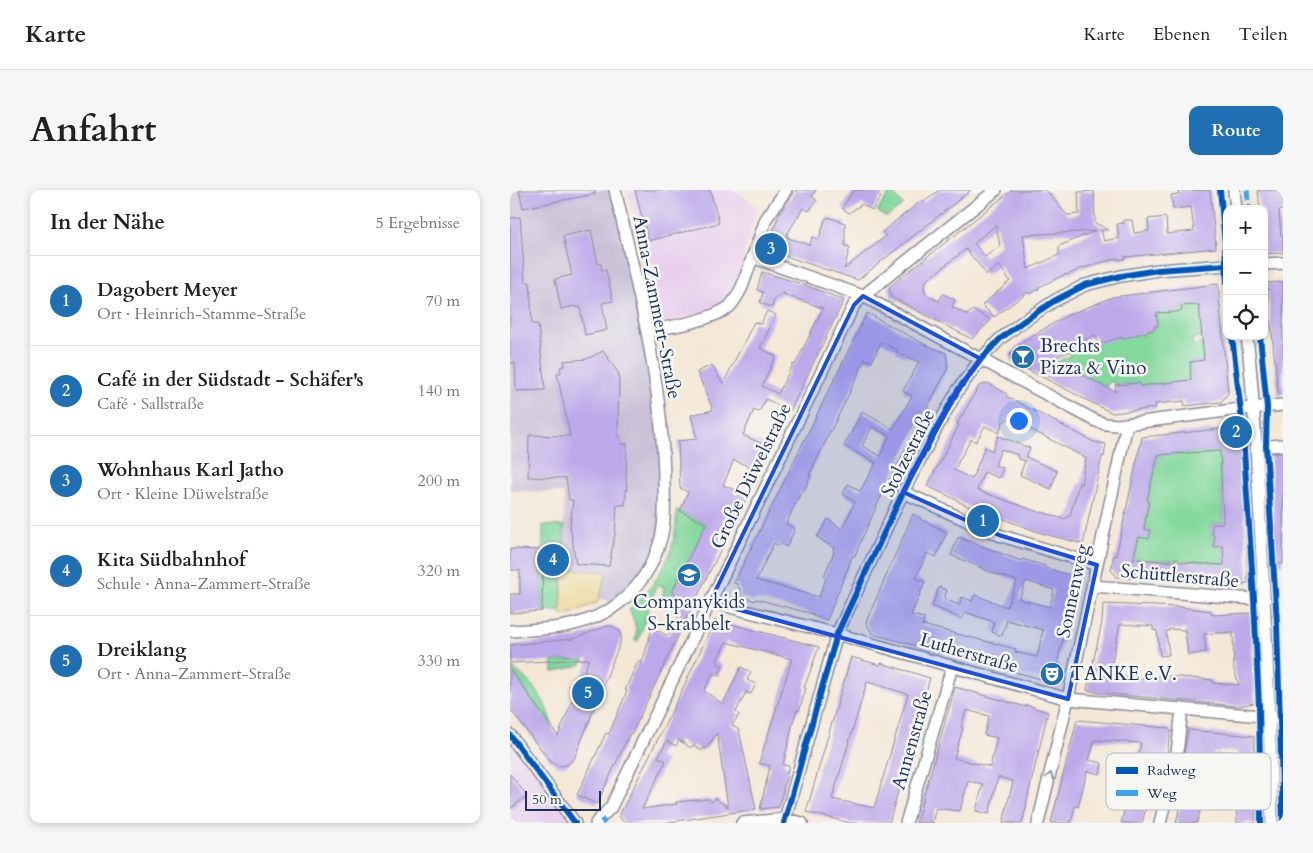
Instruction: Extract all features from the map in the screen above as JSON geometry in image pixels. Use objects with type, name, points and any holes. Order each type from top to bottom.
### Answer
[{"type":"street","name":"Anna-Zammert-Straße","points":[[510,631],[553,629],[575,625],[592,619],[617,605],[640,582],[652,562],[661,537],[664,508],[658,388],[615,190]]},
{"type":"street","points":[[647,331],[709,316],[730,306],[739,292],[766,219],[786,190]]},
{"type":"street","name":"Große Düwelstraße","points":[[601,822],[611,807],[854,305],[996,190]]},
{"type":"street","points":[[1234,190],[1236,205]]},
{"type":"street","points":[[752,256],[863,296],[1096,421],[1106,424],[1127,424],[1283,405]]},
{"type":"street","points":[[1268,264],[1283,263]]},
{"type":"street","name":"Stolzestraße","points":[[784,821],[837,634],[903,492],[958,390],[981,359],[1000,339],[1022,322],[1054,301],[1086,285],[1140,273],[1223,265]]},
{"type":"street","points":[[1247,340],[1254,408],[1265,600],[1271,753]]},
{"type":"street","name":"Sonnenweg","points":[[1038,823],[1068,699],[1127,424]]},
{"type":"street","points":[[1256,447],[1283,445]]},
{"type":"street","points":[[903,492],[999,535],[1097,565]]},
{"type":"street","name":"Schüttlerstraße","points":[[1093,586],[1265,600]]},
{"type":"street","name":"Lutherstraße","points":[[710,602],[837,634],[1068,699],[1283,718]]},
{"type":"street","name":"Annenstraße","points":[[906,823],[952,667]]},
{"type":"street","points":[[1177,753],[1182,709]]},
{"type":"street","points":[[510,735],[575,823]]},
{"type":"street","points":[[1271,770],[1272,823]]},
{"type":"street","points":[[1160,823],[1163,810]]},
{"type":"street","points":[[742,823],[784,821],[802,823]]},
{"type":"highlighted area","points":[[863,296],[981,359],[958,390],[903,492],[999,535],[1097,565],[1068,699],[710,602],[854,305]]},
{"type":"shaded area","points":[[510,190],[615,190],[653,358],[664,508],[652,562],[617,605],[600,598],[607,572],[563,569],[564,493],[510,490]]},
{"type":"shaded area","points":[[628,190],[735,190],[757,207],[735,286],[727,300],[709,311],[660,323]]},
{"type":"shaded area","points":[[510,735],[575,823],[510,823]]},
{"type":"green space","points":[[891,191],[903,205],[887,217],[877,211]]},
{"type":"green space","points":[[1203,304],[1202,337],[1192,339],[1193,346],[1202,343],[1204,362],[1190,362],[1190,371],[1194,380],[1140,386],[1139,383],[1115,385],[1114,382],[1109,382],[1106,387],[1057,362],[1070,356],[1069,352],[1081,347],[1085,348],[1121,336],[1123,339],[1127,335],[1146,334],[1145,327],[1149,330],[1154,330],[1154,326],[1158,326],[1157,315],[1153,316],[1153,311],[1182,310],[1181,306]]},
{"type":"green space","points":[[1220,451],[1223,523],[1212,524],[1212,534],[1214,535],[1214,546],[1223,546],[1230,565],[1190,561],[1133,559],[1139,537],[1149,538],[1151,531],[1144,529],[1149,501],[1147,500],[1158,455]]},
{"type":"green space","points":[[677,510],[706,524],[672,592],[675,594],[670,603],[662,599],[664,586],[656,586],[638,641],[635,640],[636,628],[629,610],[658,577],[668,559],[676,528]]},
{"type":"green space","points":[[543,525],[564,526],[561,611],[542,611]]},
{"type":"green space","points":[[585,660],[580,665],[553,672],[552,661]]},
{"type":"green space","points":[[511,667],[526,679],[538,693],[547,709],[552,728],[513,673]]},
{"type":"sand","points":[[563,569],[607,572],[598,602],[567,615],[561,615]]},
{"type":"building","points":[[519,190],[595,190],[595,194],[523,208]]},
{"type":"building","points":[[635,190],[710,190],[719,223],[648,241]]},
{"type":"building","points":[[796,190],[816,190],[812,197],[817,200],[809,211],[803,208],[786,236],[810,245],[812,237],[819,239],[825,220],[828,217],[845,223],[845,246],[850,247],[844,269],[886,236],[882,232],[921,201],[923,203],[939,190],[971,190],[858,280],[767,250],[779,214]]},
{"type":"building","points":[[854,190],[881,190],[878,194],[881,197],[872,210],[862,204],[849,213],[842,208]]},
{"type":"building","points":[[1012,190],[1046,190],[1067,215],[1079,214],[1078,192],[1094,191],[1095,223],[1109,230],[1101,230],[1104,241],[1119,238],[1117,224],[1124,223],[1123,220],[1132,220],[1134,233],[1149,231],[1148,219],[1166,217],[1167,234],[1194,231],[1191,207],[1173,209],[1171,195],[1179,194],[1178,191],[1210,190],[1216,248],[1125,257],[1125,259],[1118,260],[1118,258],[1077,270],[1039,287],[1039,289],[1029,294],[1028,292],[994,317],[982,305],[1010,281],[999,265],[987,275],[966,249],[926,281],[924,287],[926,295],[939,301],[943,294],[955,300],[952,307],[967,315],[973,310],[991,320],[972,339],[891,297],[889,287]],"holes":[[[996,225],[1000,246],[985,257],[974,243]],[[1095,231],[1059,246],[1059,255],[1028,269],[1023,235]]]},
{"type":"building","points":[[1258,190],[1283,190],[1283,210],[1279,210],[1281,235],[1283,235],[1283,253],[1268,254],[1268,205],[1260,205]]},
{"type":"building","points":[[520,217],[525,282],[530,282],[532,324],[538,324],[545,390],[516,391],[515,363],[510,363],[510,218]]},
{"type":"building","points":[[591,230],[598,264],[601,264],[602,271],[606,270],[613,301],[602,303],[607,330],[585,335],[580,307],[576,308],[575,306],[561,309],[555,279],[572,275],[563,236]]},
{"type":"building","points":[[762,272],[799,283],[844,300],[790,411],[766,399],[759,412],[754,410],[743,435],[770,448],[759,471],[734,460],[723,485],[748,495],[632,733],[630,733],[597,804],[577,795],[606,733],[609,734],[638,661],[642,663],[652,628],[668,636],[680,613],[669,605],[675,594],[672,592],[706,524],[680,511],[688,492],[680,488],[678,441],[697,439],[691,415],[713,410],[697,372],[712,365],[723,384],[754,322],[761,324],[767,311],[776,315],[760,348],[776,356],[762,386],[778,394],[793,364],[795,365],[823,308],[785,295],[784,293],[774,299],[772,307],[760,303],[763,292],[757,290]]},
{"type":"building","points":[[1283,282],[1283,394],[1278,394],[1268,283]]},
{"type":"building","points":[[1218,284],[1228,393],[1221,402],[1185,406],[1184,401],[1155,404],[1156,408],[1112,413],[1011,361],[1010,354],[1023,341],[1068,315],[1113,297]],"holes":[[[1199,305],[1204,360],[1190,362],[1191,380],[1140,386],[1140,383],[1115,385],[1116,392],[1051,359],[1081,347],[1079,343],[1095,335],[1099,344],[1154,330],[1154,326],[1158,326],[1156,313],[1176,312],[1182,310],[1181,306]]]},
{"type":"building","points":[[867,313],[924,344],[946,353],[948,368],[883,492],[855,556],[853,555],[827,620],[813,616],[813,614],[740,596],[741,592],[737,584],[734,583]],"holes":[[[881,342],[897,350],[896,352],[919,362],[903,391],[912,396],[893,429],[862,412],[844,446],[876,463],[860,491],[848,484],[843,494],[855,502],[842,529],[828,519],[817,537],[834,548],[819,597],[756,580],[774,543],[787,547],[795,528],[786,524],[801,492],[803,493],[811,476],[809,475],[865,359],[872,362]],[[872,427],[890,436],[880,456],[862,446]]]},
{"type":"building","points":[[603,351],[619,374],[618,436],[621,437],[621,444],[627,444],[625,505],[617,505],[615,534],[609,566],[576,564],[570,525],[573,500],[569,500],[566,478],[528,477],[529,435],[570,436],[557,373],[561,373],[560,367],[565,366],[564,361],[587,359]]},
{"type":"building","points":[[988,383],[1007,394],[1006,396],[1094,442],[1106,444],[1083,544],[1041,533],[997,518],[927,486],[959,425],[957,424],[979,386]],"holes":[[[1009,418],[1086,458],[1081,484],[1079,483],[1070,516],[1063,519],[977,490],[984,472],[999,478],[1003,468],[995,465],[1001,449],[1018,455],[1017,458],[1025,461],[1020,475],[1051,489],[1057,471],[1026,457],[1030,448],[998,436],[992,451],[985,447],[972,479],[954,470],[971,439],[976,442],[985,426],[999,433],[1003,422]]]},
{"type":"building","points":[[1240,427],[1248,583],[1235,584],[1132,576],[1131,578],[1117,577],[1111,570],[1114,555],[1116,556],[1142,437]],"holes":[[[1220,451],[1223,523],[1212,524],[1212,534],[1214,535],[1214,547],[1223,546],[1224,565],[1133,559],[1139,537],[1149,539],[1151,531],[1144,529],[1149,501],[1147,500],[1158,455]]]},
{"type":"building","points":[[1270,453],[1283,453],[1283,564],[1276,564]]},
{"type":"building","points":[[913,514],[947,532],[936,557],[927,553],[916,578],[925,582],[911,615],[925,618],[922,625],[1016,649],[1015,652],[1037,657],[1043,630],[1007,620],[1002,636],[992,632],[994,622],[965,612],[962,619],[932,606],[939,587],[947,590],[944,599],[959,605],[962,597],[972,601],[975,595],[1007,607],[1017,581],[982,569],[951,555],[958,537],[1021,561],[1022,559],[1045,566],[1045,568],[1078,577],[1057,664],[1060,664],[1056,681],[1049,679],[1049,681],[872,634],[866,622]],"holes":[[[1026,581],[1054,590],[1050,607],[1019,599]]]},
{"type":"building","points":[[510,549],[543,550],[542,611],[510,613],[510,594],[520,594],[520,570],[510,570]]},
{"type":"building","points":[[1103,604],[1180,607],[1211,611],[1212,615],[1250,613],[1255,703],[1238,706],[1100,693],[1087,690],[1102,622]],"holes":[[[1120,624],[1153,626],[1153,630],[1157,631],[1160,656],[1169,655],[1166,631],[1169,631],[1169,629],[1185,630],[1188,655],[1206,652],[1204,634],[1233,632],[1234,670],[1239,685],[1213,683],[1213,680],[1158,675],[1158,679],[1109,676]]]},
{"type":"building","points":[[715,620],[819,647],[804,688],[806,688],[799,711],[797,710],[793,722],[783,765],[789,766],[779,807],[760,809],[770,766],[759,763],[792,659],[726,642],[716,662],[723,666],[718,676],[713,673],[704,691],[723,704],[741,667],[751,672],[747,680],[756,684],[751,694],[746,692],[736,712],[739,715],[732,725],[739,730],[756,809],[663,823],[624,823],[619,816]],"holes":[[[717,733],[728,807],[715,798],[712,802],[709,799],[676,802],[677,804],[642,809],[666,761],[658,757],[667,741],[676,746],[679,740],[691,748],[693,745],[702,751],[704,748],[706,749]]]},
{"type":"building","points":[[607,626],[612,626],[620,631],[620,643],[574,759],[567,765],[556,765],[550,761],[510,709],[510,669],[558,736],[589,659],[510,663],[510,645],[573,639]]},
{"type":"building","points":[[851,657],[880,665],[881,663],[930,678],[889,823],[851,823],[806,812]],"holes":[[[867,682],[908,694],[874,808],[832,799]]]},
{"type":"building","points":[[955,687],[1048,712],[1022,823],[1003,823],[1013,781],[998,777],[989,814],[976,811],[983,784],[968,781],[960,811],[936,808],[932,823],[916,823]],"holes":[[[966,710],[989,716],[984,735],[997,738],[990,767],[954,758]]]},
{"type":"building","points":[[1077,720],[1168,728],[1171,731],[1167,753],[1138,753],[1141,743],[1095,740],[1089,760],[1102,763],[1100,774],[1087,771],[1078,807],[1075,806],[1071,823],[1051,823]]},
{"type":"building","points":[[1188,730],[1254,736],[1254,753],[1219,751],[1218,753],[1184,753]]},
{"type":"building","points":[[510,774],[527,796],[510,809]]},
{"type":"building","points":[[1124,810],[1145,810],[1142,823],[1121,823]]},
{"type":"building","points":[[1179,810],[1200,810],[1197,823],[1176,823]]},
{"type":"building","points":[[1236,810],[1256,810],[1256,823],[1237,823]]},
{"type":"marked path","points":[[1247,190],[1249,205]]},
{"type":"marked path","points":[[601,819],[605,823]]},
{"type":"cycle path","points":[[1220,190],[1225,250]]},
{"type":"cycle path","points":[[784,823],[837,634],[903,492],[958,390],[981,359],[1000,339],[1022,322],[1054,301],[1085,285],[1121,276],[1158,270],[1223,265]]},
{"type":"cycle path","points":[[1232,340],[1242,421],[1254,599],[1260,753]]},
{"type":"cycle path","points":[[1260,340],[1267,407],[1266,446],[1277,623],[1283,823]]},
{"type":"cycle path","points":[[510,735],[575,823]]},
{"type":"cycle path","points":[[1261,810],[1261,823]]},
{"type":"place","name":"Wohnhaus Karl Jatho","points":[[771,249]]},
{"type":"place","name":"Brechts Pizza & Vino","points":[[1023,357]]},
{"type":"place","name":"Café in der Südstadt - Schäfer's","points":[[1236,432]]},
{"type":"place","name":"Dagobert Meyer","points":[[983,521]]},
{"type":"place","name":"Kita Südbahnhof","points":[[553,560]]},
{"type":"place","name":"Companykids S-krabbelt","points":[[689,575]]},
{"type":"place","name":"TANKE e.V.","points":[[1052,674]]},
{"type":"place","name":"Dreiklang","points":[[588,693]]}]
